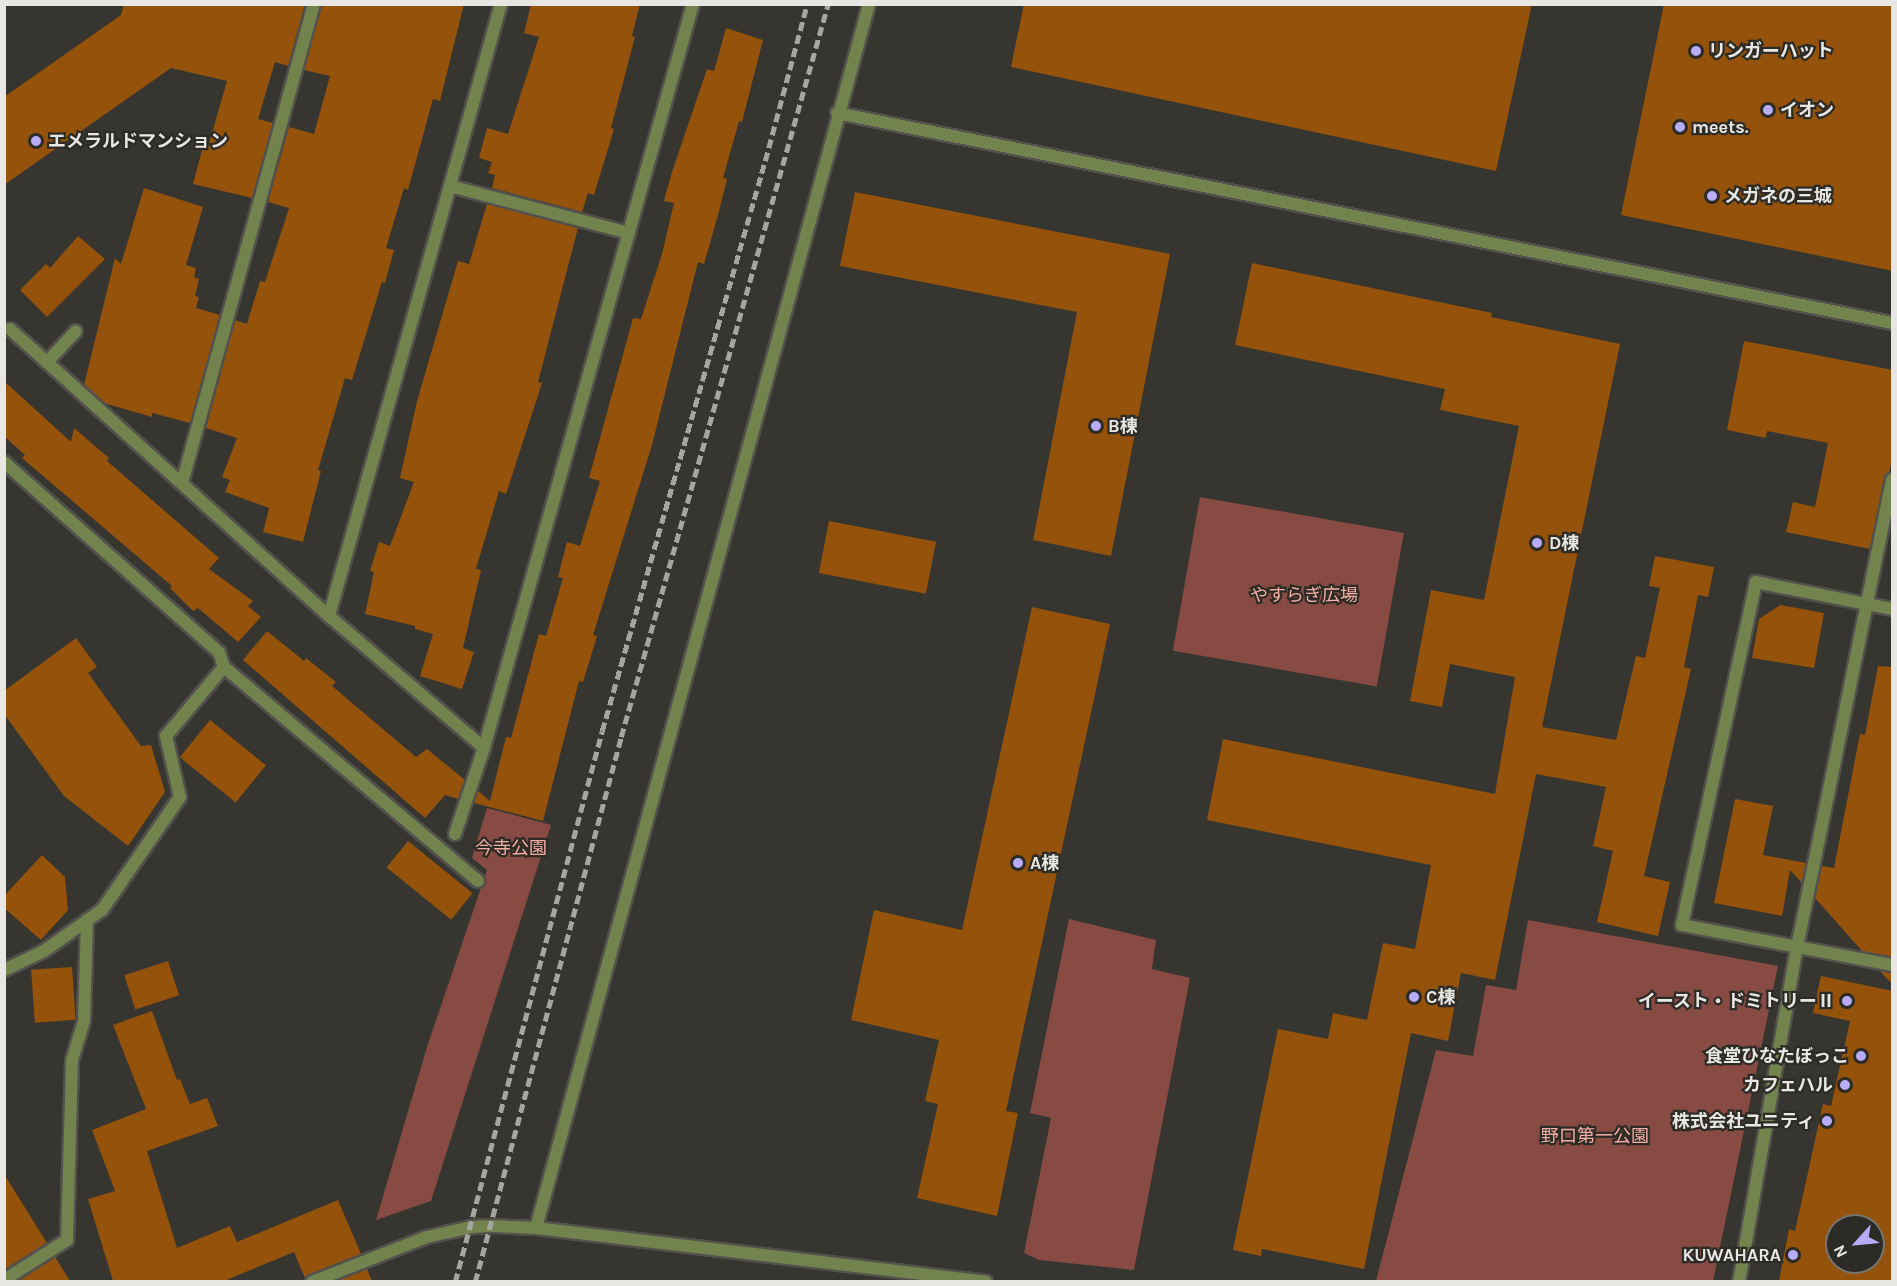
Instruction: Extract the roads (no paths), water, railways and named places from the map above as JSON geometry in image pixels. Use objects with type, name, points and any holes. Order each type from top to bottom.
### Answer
[{"type":"street","points":[[182,483],[314,4]]},
{"type":"street","points":[[329,616],[501,4]]},
{"type":"street","points":[[455,834],[484,748],[693,4]]},
{"type":"street","points":[[536,1228],[837,113],[869,4]]},
{"type":"street","points":[[837,113],[1893,323]]},
{"type":"street","points":[[450,186],[629,233]]},
{"type":"street","points":[[10,329],[329,616],[484,748]]},
{"type":"street","points":[[47,362],[76,331]]},
{"type":"street","points":[[4,462],[219,652],[224,667],[478,881]]},
{"type":"street","points":[[1739,1281],[1797,947],[1893,480]]},
{"type":"street","points":[[1893,609],[1756,582],[1682,925],[1893,965]]},
{"type":"street","points":[[4,970],[44,951],[102,909],[180,797],[166,736],[224,667]]},
{"type":"street","points":[[4,1280],[67,1239],[72,1060],[84,1021],[87,920]]},
{"type":"street","points":[[312,1281],[427,1237],[471,1227],[536,1228],[986,1281]]},
{"type":"railway","points":[[455,1282],[602,731],[765,161],[807,4]]},
{"type":"railway","points":[[475,1282],[621,737],[828,4]]},
{"type":"place","name":"リンガーハット","points":[[1696,51]]},
{"type":"place","name":"イオン","points":[[1768,110]]},
{"type":"place","name":"meets.","points":[[1680,127]]},
{"type":"place","name":"エメラルドマンション","points":[[36,141]]},
{"type":"place","name":"メガネの三城","points":[[1712,196]]},
{"type":"place","name":"B棟","points":[[1096,426]]},
{"type":"place","name":"D棟","points":[[1537,543]]},
{"type":"place","name":"A棟","points":[[1018,863]]},
{"type":"place","name":"C棟","points":[[1414,997]]},
{"type":"place","name":"イースト・ドミトリーⅡ","points":[[1847,1001]]},
{"type":"place","name":"食堂ひなたぼっこ","points":[[1861,1056]]},
{"type":"place","name":"カフェハル","points":[[1845,1085]]},
{"type":"place","name":"株式会社ユニティ","points":[[1827,1121]]},
{"type":"place","name":"KUWAHARA","points":[[1793,1255]]},
{"type":"park label","name":"やすらぎ広場","points":[[1304,595]]},
{"type":"park label","name":"今寺公園","points":[[511,848]]},
{"type":"park label","name":"野口第一公園","points":[[1595,1136]]}]
